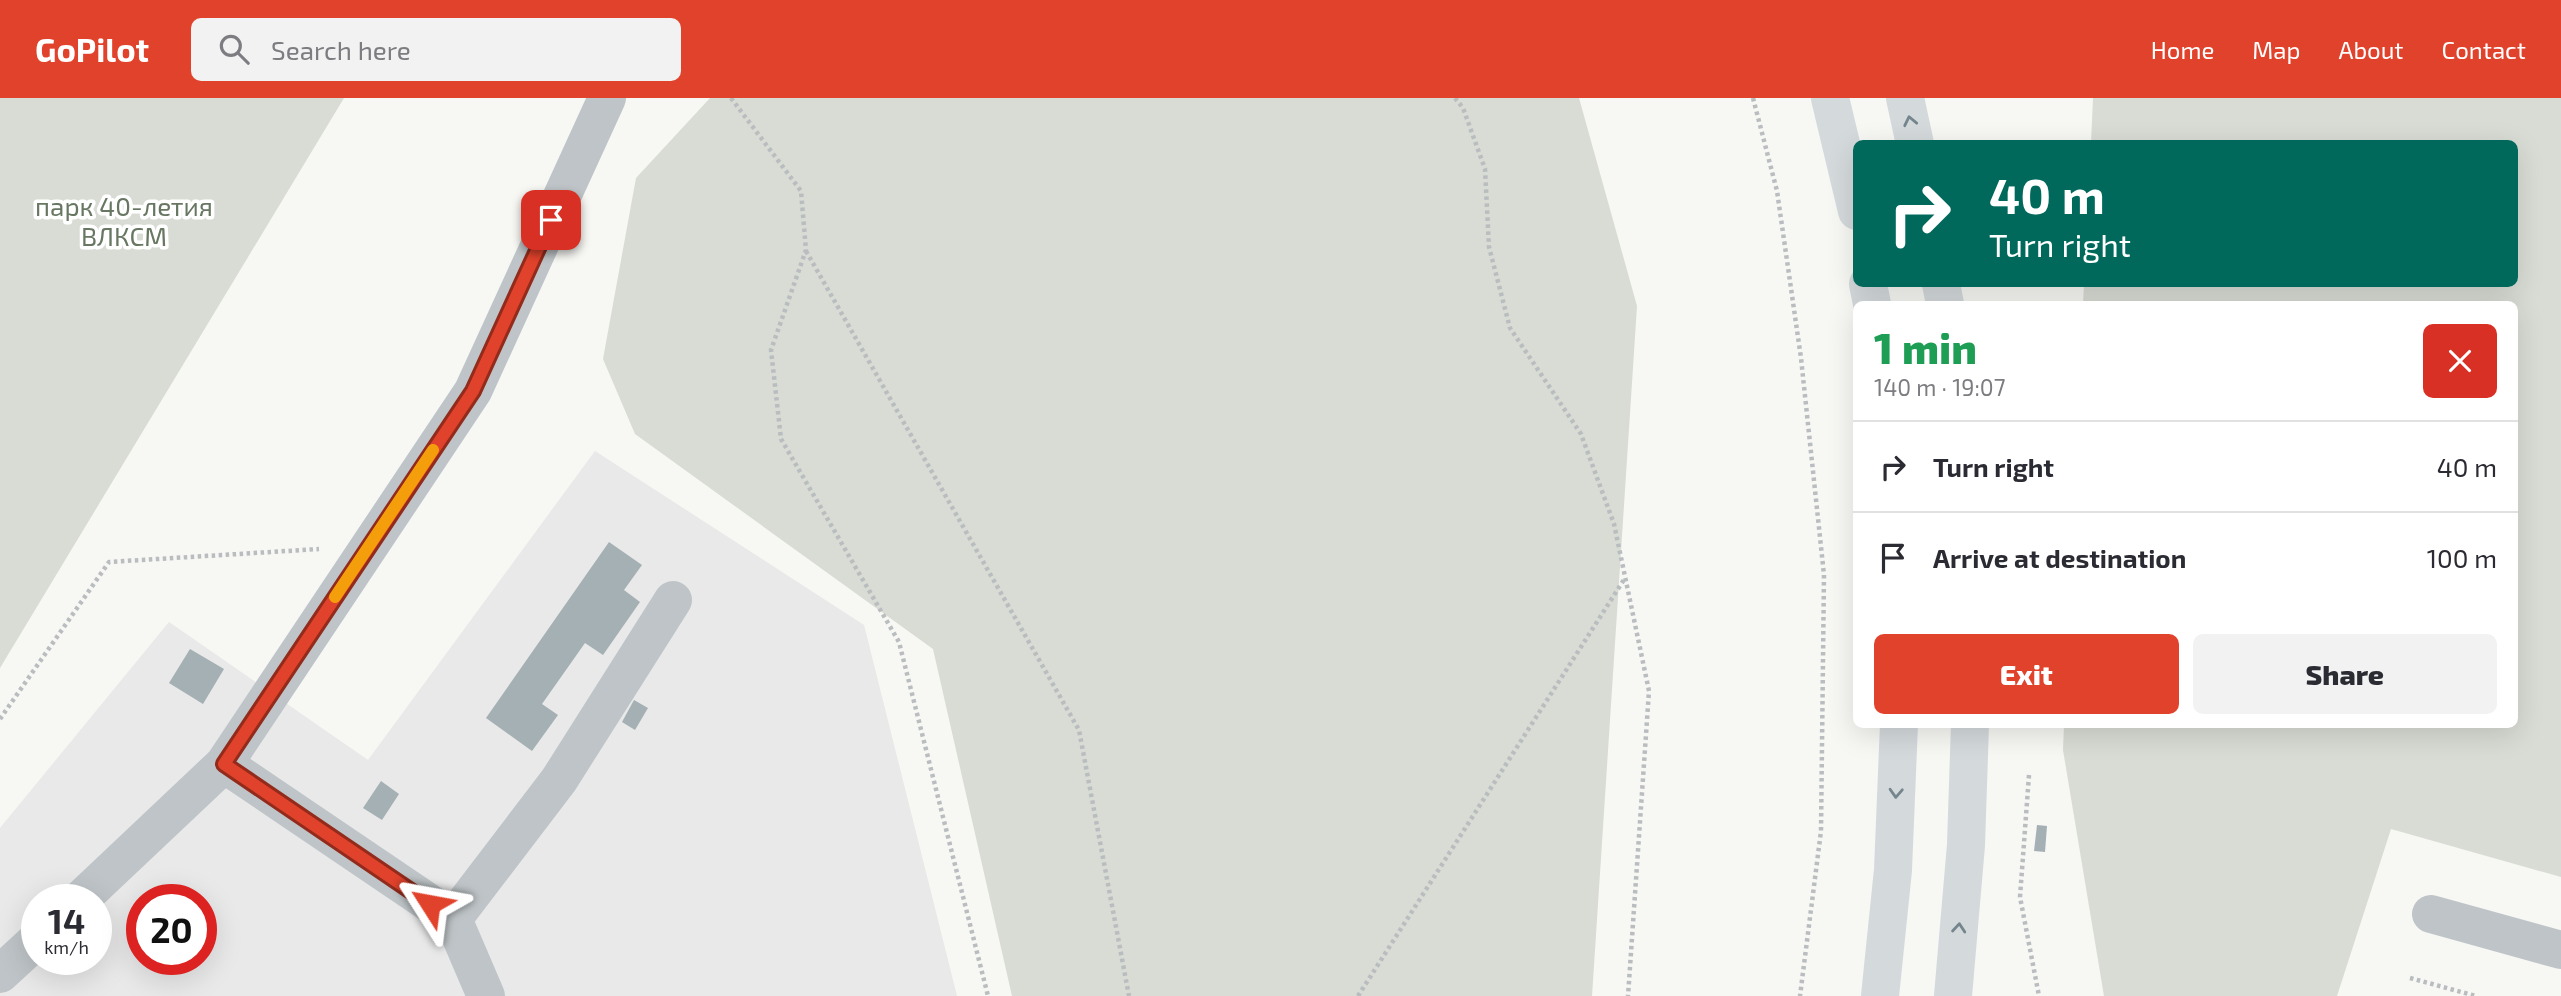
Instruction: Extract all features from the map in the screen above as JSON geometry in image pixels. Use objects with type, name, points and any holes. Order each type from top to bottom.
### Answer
[{"type":"main road","points":[[1830,98],[1853,194]]},
{"type":"main road","points":[[1905,98],[1914,140]]},
{"type":"main road","points":[[1880,996],[1893,870],[1899,728]]},
{"type":"main road","points":[[1953,996],[1966,845],[1970,728]]},
{"type":"lane","points":[[97,884],[224,764],[473,391],[607,98]]},
{"type":"lane","points":[[453,919],[559,780],[674,600]]},
{"type":"lane","points":[[224,764],[453,919],[486,996]]},
{"type":"lane","points":[[2431,914],[2561,950]]},
{"type":"lane","points":[[0,974],[21,955]]},
{"type":"path","points":[[731,98],[801,191],[806,250],[771,350],[781,439],[899,642],[988,996]]},
{"type":"path","points":[[1455,98],[1464,108],[1485,169],[1489,247],[1510,328],[1581,434],[1614,524],[1649,691],[1628,996]]},
{"type":"path","points":[[1753,98],[1777,191],[1801,358],[1824,575],[1821,831],[1800,996]]},
{"type":"path","points":[[806,250],[1079,730],[1129,996]]},
{"type":"path","points":[[0,719],[109,562],[369,546]]},
{"type":"path","points":[[1358,996],[1625,577]]},
{"type":"path","points":[[2029,775],[2020,897],[2039,996]]},
{"type":"path","points":[[2410,978],[2476,996]]},
{"type":"shaded area","points":[[595,451],[864,625],[957,996],[0,996],[0,828],[169,622],[368,760]]},
{"type":"green space","name":"парк 40-летия ВЛКСМ","points":[[0,98],[344,98],[0,668]]},
{"type":"green space","points":[[710,98],[1579,98],[1637,306],[1592,996],[1012,996],[933,649],[635,434],[603,359],[636,178]]},
{"type":"green space","points":[[2093,98],[2561,98],[2561,877],[2391,829],[2337,996],[2104,996],[2063,750],[2064,728],[2518,728],[2518,301],[2083,301],[2084,287],[2518,287],[2518,140],[2091,140]]},
{"type":"building","points":[[609,542],[642,565],[624,590],[640,602],[603,655],[585,643],[542,704],[558,715],[532,751],[486,718]]},
{"type":"building","points":[[190,649],[224,669],[203,704],[169,683]]},
{"type":"building","points":[[634,700],[648,708],[635,730],[622,722]]},
{"type":"building","points":[[381,781],[399,794],[382,820],[363,808]]},
{"type":"building","points":[[2037,825],[2047,826],[2045,852],[2034,851]]},
{"type":"slow traffic","points":[[335,597],[433,450]]},
{"type":"route","points":[[430,904],[224,764],[473,391],[551,220]]}]
